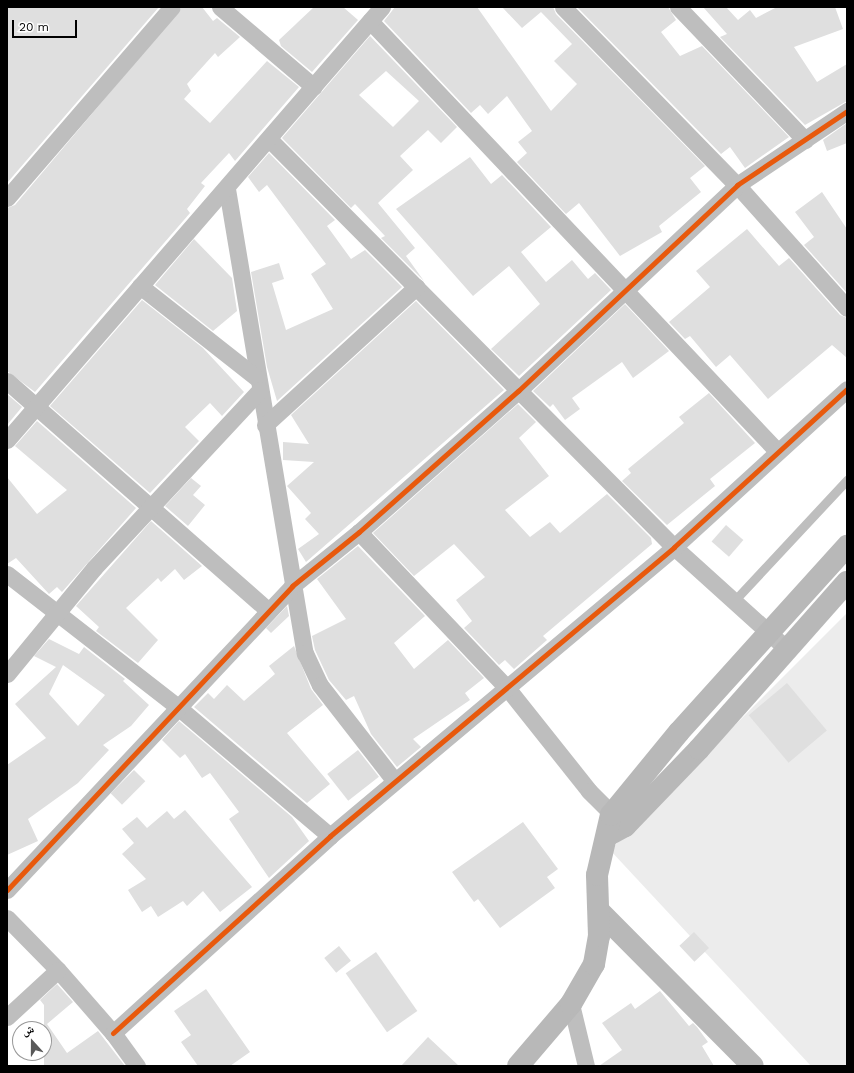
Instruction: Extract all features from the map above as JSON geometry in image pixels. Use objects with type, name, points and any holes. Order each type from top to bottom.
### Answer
[{"type":"main road","points":[[518,1066],[571,1004],[594,964],[599,911],[597,875],[614,826],[769,632],[847,546]]},
{"type":"main road","points":[[614,826],[788,650],[847,582]]},
{"type":"main road","points":[[599,911],[753,1066]]},
{"type":"street","points":[[7,198],[172,7]]},
{"type":"street","points":[[220,7],[314,87]]},
{"type":"street","points":[[7,440],[140,286],[270,140],[382,7]]},
{"type":"street","points":[[563,7],[737,185],[847,308]]},
{"type":"street","points":[[678,7],[805,140]]},
{"type":"street","points":[[370,21],[777,451]]},
{"type":"street","points":[[7,890],[292,586],[359,532],[518,391],[737,185],[847,112]]},
{"type":"street","points":[[270,140],[674,547],[788,650]]},
{"type":"street","points":[[227,189],[292,586],[305,653],[320,685],[394,780]]},
{"type":"street","points":[[140,286],[259,385]]},
{"type":"street","points":[[265,425],[416,287]]},
{"type":"street","points":[[7,380],[268,610]]},
{"type":"street","points":[[7,674],[58,611],[259,385]]},
{"type":"street","points":[[114,1033],[330,836],[394,780],[508,689],[674,547],[777,451],[847,389]]},
{"type":"street","points":[[359,532],[508,689],[614,826]]},
{"type":"street","points":[[7,574],[58,611],[179,708],[330,836]]},
{"type":"street","points":[[7,918],[58,970],[114,1033],[137,1066]]},
{"type":"street","points":[[7,1017],[58,970]]},
{"type":"street","points":[[571,1004],[586,1066]]},
{"type":"lane","points":[[734,601],[847,480]]},
{"type":"shaded area","points":[[847,613],[847,1066],[811,1066],[610,850]]},
{"type":"building","points":[[7,7],[159,7],[7,183]]},
{"type":"building","points":[[182,7],[202,7],[213,21],[217,18],[240,37],[218,57],[215,53],[187,84],[191,91],[184,99],[210,123],[267,61],[299,87],[235,161],[229,153],[201,183],[205,186],[187,209],[190,213],[35,392],[7,371],[7,208],[15,205]]},
{"type":"building","points":[[314,7],[343,7],[358,20],[312,72],[281,46],[279,40]]},
{"type":"building","points":[[395,7],[477,7],[551,111],[577,84],[554,61],[572,44],[541,12],[522,28],[502,7],[553,7],[556,14],[705,166],[690,178],[701,192],[659,226],[662,232],[620,256],[579,203],[566,214],[517,162],[527,153],[518,142],[532,131],[507,96],[488,114],[480,105],[471,113],[384,21]]},
{"type":"building","points":[[577,7],[668,7],[676,20],[661,32],[680,56],[702,46],[789,137],[745,168],[730,147],[721,154]]},
{"type":"building","points":[[703,7],[726,7],[738,20],[750,10],[756,18],[777,7],[835,7],[843,29],[794,47],[817,82],[847,64],[847,101],[805,125],[720,37],[727,34]]},
{"type":"building","points":[[370,36],[457,127],[441,143],[428,130],[400,156],[413,170],[378,203],[415,248],[406,256],[424,281],[381,238],[385,236],[355,204],[351,208],[282,138]],"holes":[[[386,71],[419,101],[393,127],[359,95]]]},
{"type":"building","points":[[847,123],[847,143],[827,151],[823,140]]},
{"type":"building","points":[[269,153],[335,220],[327,226],[351,259],[365,250],[402,287],[277,401],[267,367],[251,272],[279,263],[284,279],[272,283],[286,330],[333,309],[311,274],[326,264],[267,185],[259,192],[248,177]]},
{"type":"building","points":[[470,157],[491,184],[502,175],[551,227],[521,252],[546,282],[572,260],[588,279],[595,273],[611,290],[519,376],[491,349],[540,304],[509,266],[473,296],[396,209]]},
{"type":"building","points":[[822,192],[847,229],[847,293],[804,245],[814,237],[795,212]]},
{"type":"building","points":[[747,229],[779,266],[789,258],[840,315],[847,318],[847,358],[832,345],[768,399],[730,355],[716,367],[690,336],[685,339],[669,322],[710,287],[696,271]]},
{"type":"building","points":[[194,239],[232,278],[237,311],[213,331],[155,285]]},
{"type":"building","points":[[142,300],[203,348],[244,392],[222,416],[210,403],[185,427],[199,441],[150,493],[50,406]]},
{"type":"building","points":[[416,301],[504,390],[306,562],[298,549],[319,534],[305,519],[311,513],[287,486],[314,462],[283,460],[283,442],[309,444],[291,415]]},
{"type":"building","points":[[625,304],[669,351],[633,378],[622,362],[572,398],[580,409],[565,420],[553,404],[550,407],[533,391]]},
{"type":"building","points":[[709,393],[755,443],[710,479],[715,486],[667,525],[622,481],[631,473],[628,469],[684,423],[679,417]]},
{"type":"building","points":[[7,394],[22,407],[7,425]]},
{"type":"building","points":[[518,404],[536,422],[519,438],[549,476],[505,510],[530,537],[550,522],[560,533],[607,494],[651,538],[652,544],[543,636],[547,640],[514,669],[505,660],[499,665],[464,628],[472,621],[456,600],[485,577],[454,544],[414,576],[373,533]]},
{"type":"building","points":[[37,421],[136,508],[62,592],[57,587],[49,594],[16,558],[7,564],[7,477],[37,514],[67,490],[15,446]]},
{"type":"building","points":[[191,478],[201,486],[193,495],[205,505],[188,526],[165,506]]},
{"type":"building","points":[[151,521],[202,566],[184,580],[175,569],[161,582],[158,578],[126,608],[158,640],[138,663],[96,631],[99,627],[76,606]]},
{"type":"building","points":[[726,525],[743,540],[729,557],[712,542]]},
{"type":"building","points":[[358,546],[425,616],[394,643],[414,669],[448,640],[484,678],[465,693],[470,700],[413,739],[421,747],[397,767],[371,734],[354,696],[346,700],[329,680],[315,650],[312,636],[346,619],[317,579]]},
{"type":"building","points":[[287,606],[289,616],[271,633],[266,628]]},
{"type":"building","points":[[49,639],[79,654],[84,647],[125,679],[123,681],[149,705],[131,726],[103,745],[109,750],[78,783],[28,819],[38,841],[7,855],[7,765],[46,738],[15,704],[56,667],[34,656]],"holes":[[[63,665],[105,695],[78,726],[49,694]]]},
{"type":"building","points":[[294,646],[311,689],[323,705],[287,733],[330,784],[307,803],[194,707],[208,693],[214,699],[227,685],[244,701],[275,674],[269,666]]},
{"type":"building","points":[[787,683],[827,730],[789,763],[749,715]]},
{"type":"building","points":[[179,721],[292,817],[309,841],[269,878],[229,819],[239,812],[210,773],[202,778],[185,754],[180,758],[162,740]]},
{"type":"building","points":[[358,750],[379,777],[348,801],[327,774]]},
{"type":"building","points":[[134,770],[145,781],[122,805],[111,793]]},
{"type":"building","points":[[185,810],[252,887],[220,912],[203,891],[187,906],[183,901],[158,917],[151,906],[142,912],[128,890],[146,879],[122,854],[134,843],[122,829],[137,817],[147,828],[167,811],[174,819]]},
{"type":"building","points":[[523,822],[558,869],[547,877],[555,888],[500,928],[478,899],[474,902],[452,872]]},
{"type":"building","points":[[694,932],[709,948],[694,962],[679,946]]},
{"type":"building","points":[[339,946],[351,961],[336,973],[324,958]]},
{"type":"building","points":[[376,952],[417,1011],[387,1032],[346,973]]},
{"type":"building","points":[[57,984],[73,1002],[51,1021],[44,1021],[44,1005],[40,1000]]},
{"type":"building","points":[[206,989],[250,1052],[230,1066],[198,1066],[181,1042],[191,1035],[174,1011]]},
{"type":"building","points":[[660,991],[689,1026],[693,1023],[708,1042],[702,1046],[714,1066],[599,1066],[622,1050],[602,1023],[631,1003],[635,1009]]},
{"type":"building","points":[[52,1031],[67,1053],[98,1031],[125,1066],[44,1066],[44,1061],[52,1061]]},
{"type":"building","points":[[428,1037],[459,1066],[401,1066]]},
{"type":"cycle path","points":[[7,890],[292,586],[359,532],[518,391],[737,185],[847,111]]},
{"type":"cycle path","points":[[113,1033],[330,836],[674,547],[847,389]]}]
